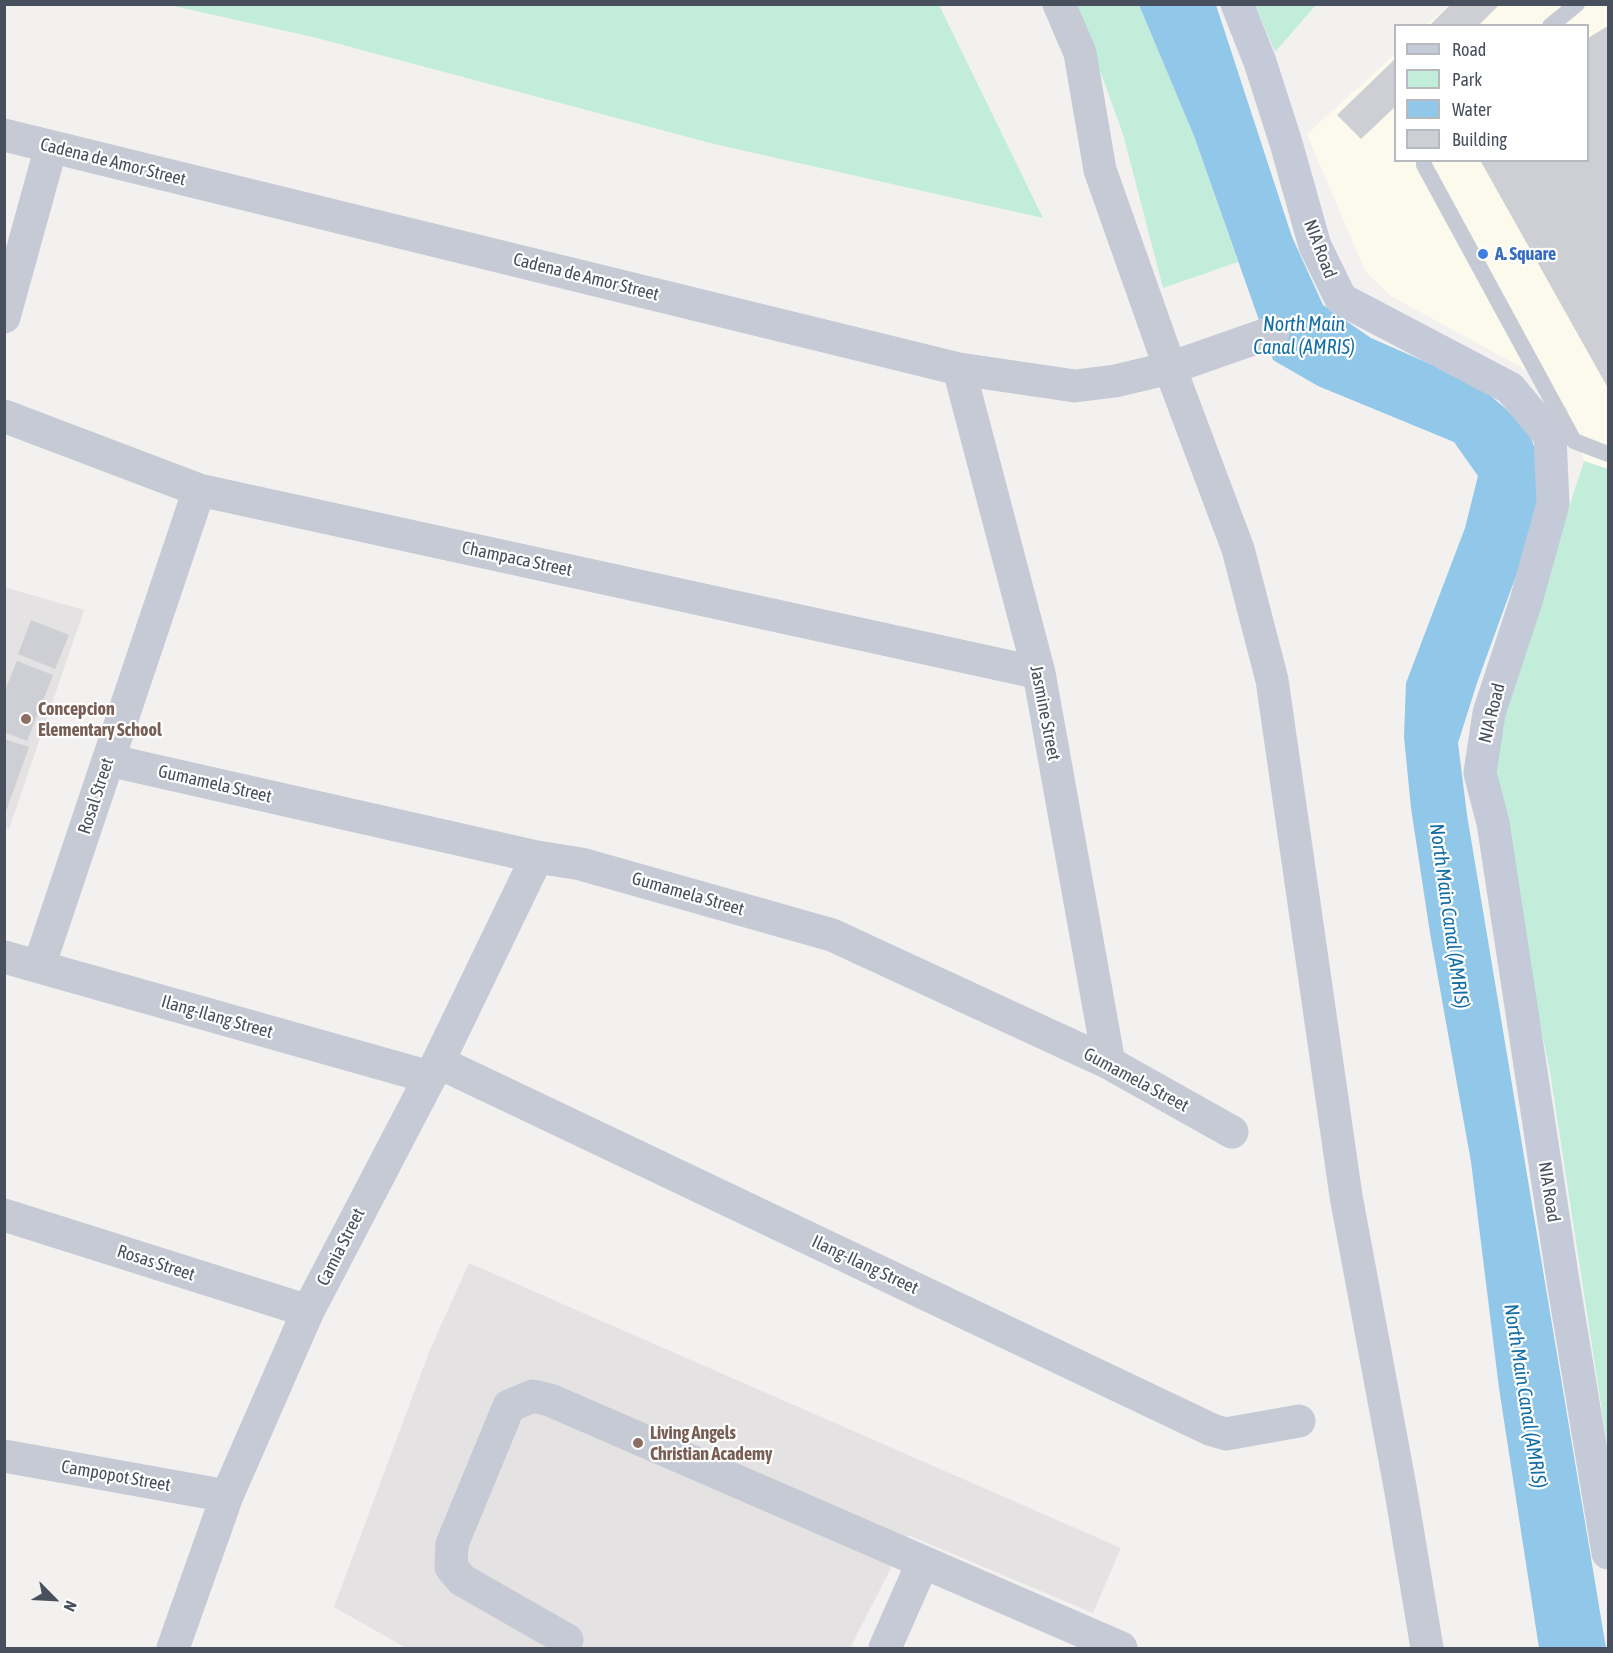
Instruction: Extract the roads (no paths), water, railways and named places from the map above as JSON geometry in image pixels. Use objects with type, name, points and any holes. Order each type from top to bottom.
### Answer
[{"type":"street","points":[[1059,4],[1080,53],[1100,171],[1170,368],[1238,549],[1272,680],[1346,1196],[1401,1492],[1427,1648]]},
{"type":"street","name":"NIA Road","points":[[1237,4],[1266,82],[1315,246],[1341,299],[1510,388],[1550,436],[1552,504],[1526,601],[1489,713],[1480,774],[1493,823],[1563,1281],[1608,1553]]},
{"type":"street","name":"Cadena de Amor Street","points":[[4,135],[959,369],[1076,386],[1115,381],[1170,368],[1273,332]]},
{"type":"street","points":[[4,317],[51,147]]},
{"type":"street","name":"Jasmine Street","points":[[959,369],[1039,673],[1108,1062]]},
{"type":"street","name":"Champaca Street","points":[[4,416],[199,490],[1039,673]]},
{"type":"street","name":"Rosal Street","points":[[39,966],[199,490]]},
{"type":"street","name":"Gumamela Street","points":[[108,760],[537,857],[581,864],[832,935],[1108,1062],[1232,1132]]},
{"type":"street","name":"Camia Street","points":[[173,1648],[227,1496],[308,1311],[433,1070],[537,857]]},
{"type":"street","name":"Ilang-Ilang Street","points":[[4,957],[433,1070],[1212,1430],[1226,1434],[1299,1421]]},
{"type":"street","name":"Rosas Street","points":[[4,1215],[308,1311]]},
{"type":"street","points":[[567,1640],[462,1580],[452,1567],[452,1544],[509,1406],[532,1396],[550,1400],[923,1562],[1087,1642],[1121,1648]]},
{"type":"street","name":"Campopot Street","points":[[4,1456],[227,1496]]},
{"type":"street","points":[[885,1648],[923,1562]]},
{"type":"lane","points":[[1552,24],[1577,4]]},
{"type":"lane","points":[[1425,162],[1574,441],[1608,454]]},
{"type":"water","name":"North Main Canal (AMRIS)","points":[[1139,5],[1216,5],[1292,237],[1323,305],[1371,338],[1478,385],[1527,427],[1540,463],[1537,518],[1477,683],[1458,743],[1467,815],[1606,1648],[1539,1648],[1499,1388],[1471,1162],[1430,933],[1411,808],[1404,737],[1406,683],[1465,528],[1478,476],[1454,442],[1318,386],[1273,360],[1194,136]]},
{"type":"place","name":"A. Square","points":[[1483,254]]},
{"type":"place","name":"Concepcion Elementary School","points":[[26,719]]},
{"type":"place","name":"Living Angels Christian Academy","points":[[638,1443]]}]
